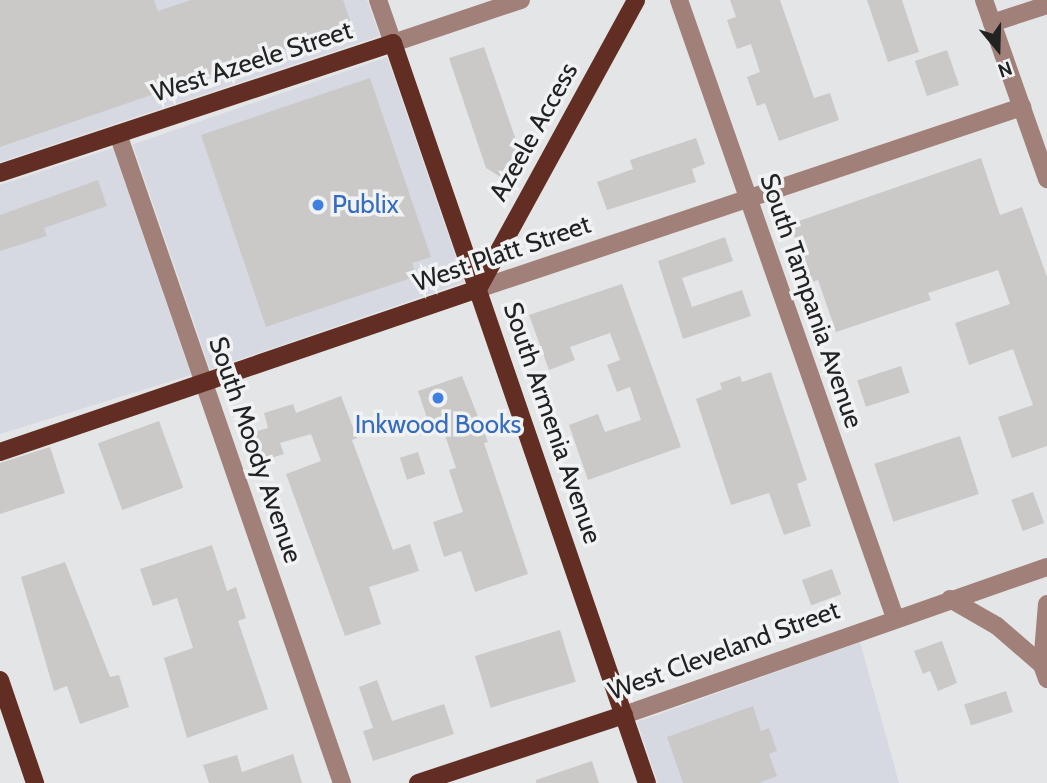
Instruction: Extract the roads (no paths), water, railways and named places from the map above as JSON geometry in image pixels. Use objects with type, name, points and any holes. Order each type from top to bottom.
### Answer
[{"type":"main road","name":"Azeele Access","points":[[478,289],[636,0]]},
{"type":"main road","name":"West Azeele Street","points":[[0,173],[393,43]]},
{"type":"main road","name":"South Armenia Avenue","points":[[393,43],[648,783]]},
{"type":"main road","name":"West Platt Street","points":[[0,452],[478,289]]},
{"type":"main road","points":[[0,680],[36,783]]},
{"type":"main road","name":"West Cleveland Street","points":[[418,783],[624,715]]},
{"type":"street","name":"South Armenia Avenue","points":[[378,0],[393,43]]},
{"type":"street","name":"West Azeele Street","points":[[393,43],[521,0]]},
{"type":"street","name":"South Tampania Avenue","points":[[679,0],[895,618]]},
{"type":"street","points":[[984,0],[1047,179]]},
{"type":"street","points":[[992,23],[1047,5]]},
{"type":"street","name":"West Platt Street","points":[[478,289],[1022,107]]},
{"type":"street","name":"South Moody Avenue","points":[[118,134],[342,783]]},
{"type":"street","name":"West Cleveland Street","points":[[624,715],[1047,567]]},
{"type":"street","points":[[950,599],[998,626],[1045,672]]},
{"type":"street","points":[[1045,672],[1047,604]]},
{"type":"place","name":"Publix","points":[[318,205]]},
{"type":"place","name":"Inkwood Books","points":[[438,398]]}]
